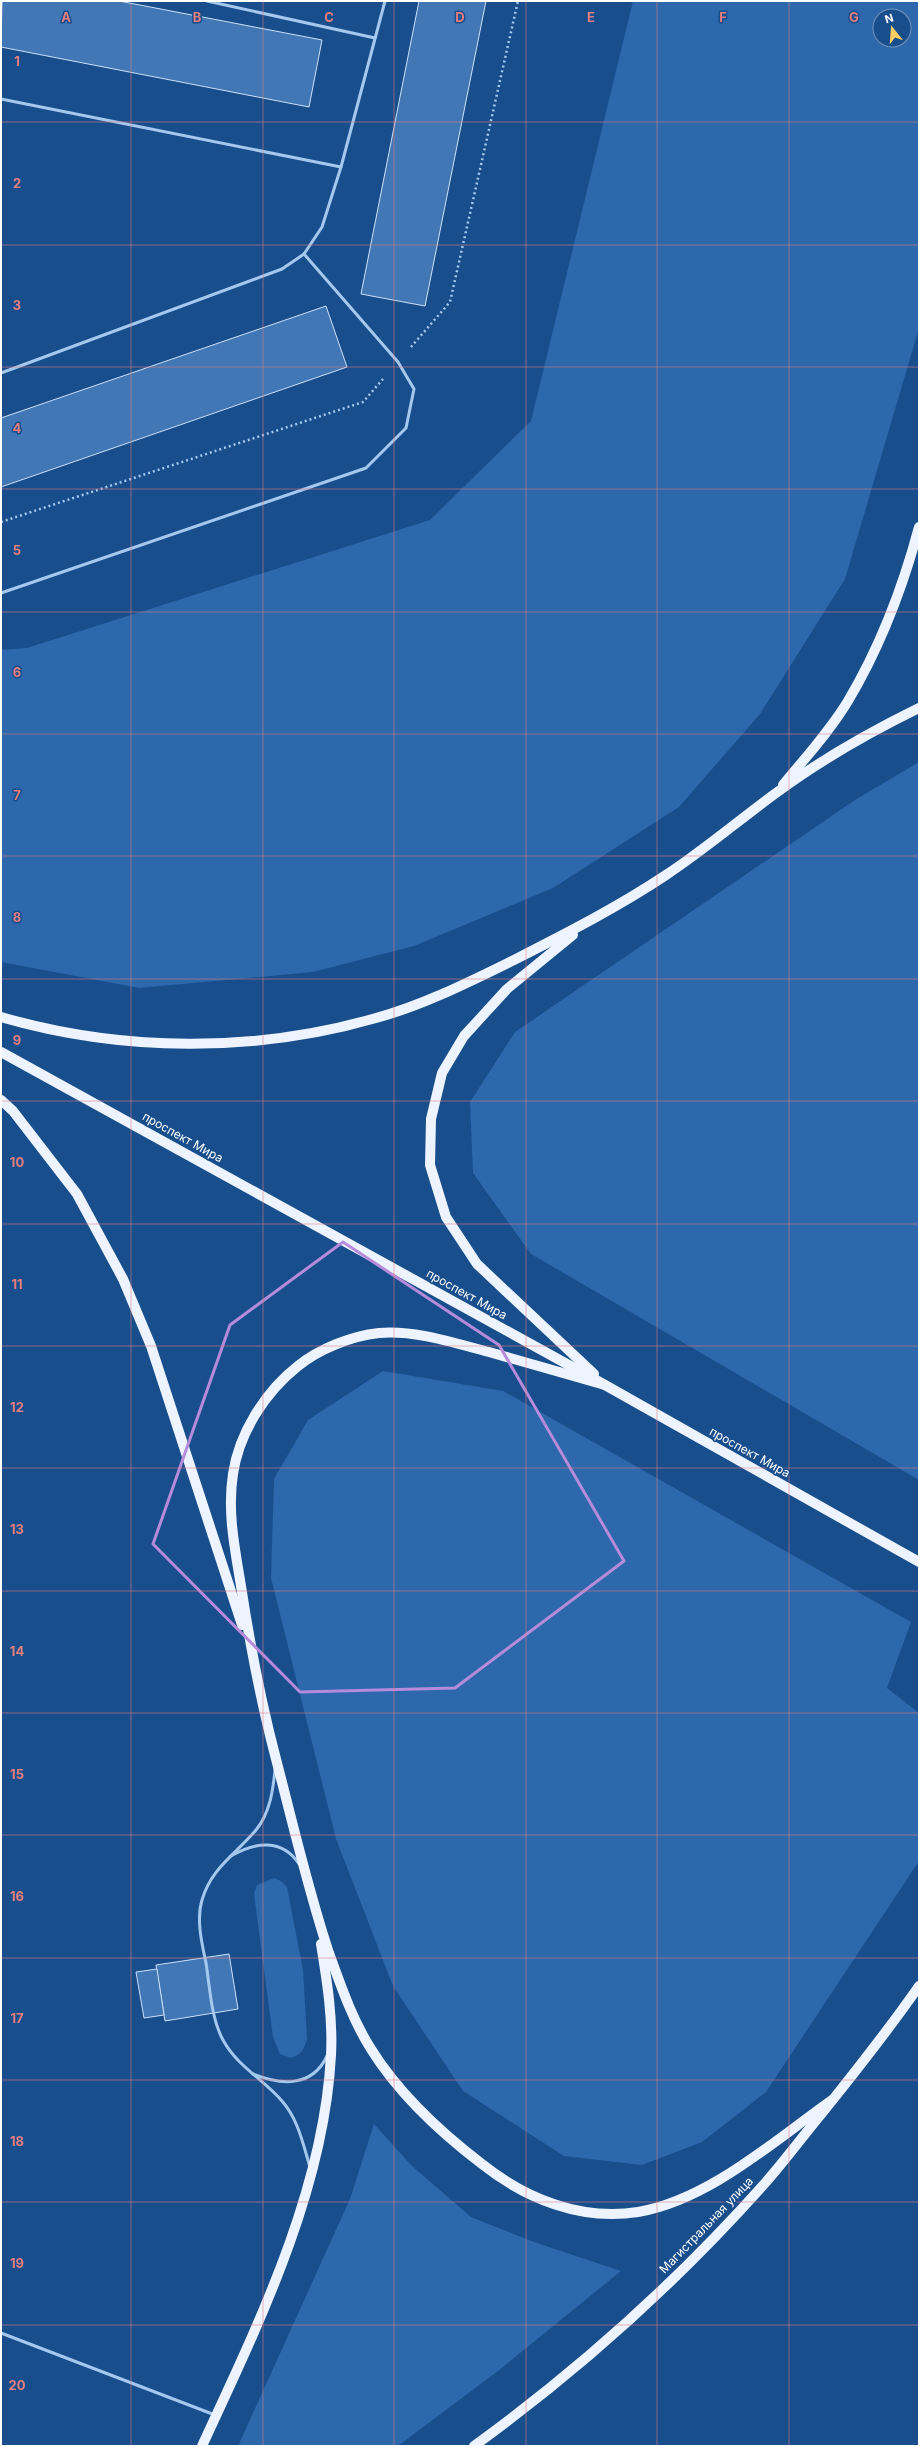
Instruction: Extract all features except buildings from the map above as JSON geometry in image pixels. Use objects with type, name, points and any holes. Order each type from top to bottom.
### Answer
[{"type":"main road","points":[[776,793],[818,743],[848,702],[878,646],[912,552],[919,527]]},
{"type":"main road","points":[[1,1017],[47,1031],[133,1042],[206,1044],[302,1035],[377,1018],[465,984],[589,922],[672,871],[729,831],[776,793],[883,725],[919,708]]},
{"type":"main road","points":[[589,922],[506,989],[464,1036],[442,1073],[431,1119],[430,1165],[446,1217],[477,1264],[605,1385]]},
{"type":"main road","name":"проспект Мира","points":[[1,1052],[605,1385],[919,1562]]},
{"type":"main road","points":[[1,1100],[13,1111],[77,1194],[123,1279],[151,1346],[251,1654],[276,1758],[318,1919],[353,2015],[369,2046],[387,2072],[422,2112],[464,2150],[500,2178],[544,2202],[586,2212],[636,2212],[675,2202],[725,2176],[832,2100]]},
{"type":"main road","points":[[251,1654],[230,1516],[233,1471],[246,1433],[268,1394],[299,1364],[337,1343],[379,1333],[395,1334],[434,1337],[605,1385]]},
{"type":"main road","points":[[202,2446],[270,2291],[305,2198],[323,2123],[331,2046],[330,2003],[318,1919]]},
{"type":"main road","name":"Магистральная улица","points":[[474,2446],[526,2408],[638,2312],[728,2224],[767,2180],[889,2030],[919,1986]]},
{"type":"lane","points":[[207,1],[375,38]]},
{"type":"lane","points":[[1,373],[282,269],[304,254],[322,227],[341,167],[385,1]]},
{"type":"lane","points":[[1,99],[341,167]]},
{"type":"lane","points":[[1,593],[366,468],[406,428],[414,389],[398,362],[304,254]]},
{"type":"lane","points":[[276,1758],[273,1787],[266,1812],[257,1829],[224,1860],[210,1878],[202,1901],[200,1919],[202,1942],[216,2020],[223,2039],[234,2057],[281,2100],[292,2115],[300,2133],[311,2172]]},
{"type":"lane","points":[[224,1860],[252,1846],[265,1843],[276,1845],[294,1856],[306,1875]]},
{"type":"lane","points":[[249,2072],[276,2082],[300,2080],[320,2068],[331,2046]]},
{"type":"lane","points":[[1,2332],[216,2415]]},
{"type":"path","points":[[1,522],[363,402],[450,302],[518,1]]},
{"type":"highlighted area","points":[[343,1242],[499,1345],[624,1561],[455,1688],[300,1692],[153,1544],[230,1325]]},
{"type":"shaded area","points":[[633,1],[919,1],[919,328],[845,579],[760,714],[679,807],[553,888],[414,946],[313,972],[139,988],[1,962],[1,650],[27,648],[430,520],[531,421]]},
{"type":"shaded area","points":[[919,762],[919,1480],[531,1254],[473,1173],[470,1102],[515,1032],[855,800]]},
{"type":"shaded area","points":[[383,1371],[503,1391],[911,1622],[887,1688],[919,1713],[919,1861],[766,2092],[702,2142],[642,2165],[564,2156],[463,2091],[393,1986],[336,1839],[271,1578],[274,1479],[308,1420]]},
{"type":"shaded area","points":[[274,1878],[281,1881],[287,1887],[303,1970],[307,2039],[302,2051],[291,2058],[280,2054],[273,2037],[254,1894],[257,1885]]},
{"type":"shaded area","points":[[374,2124],[412,2166],[471,2217],[534,2242],[621,2271],[498,2371],[398,2446],[238,2446],[350,2199]]}]
